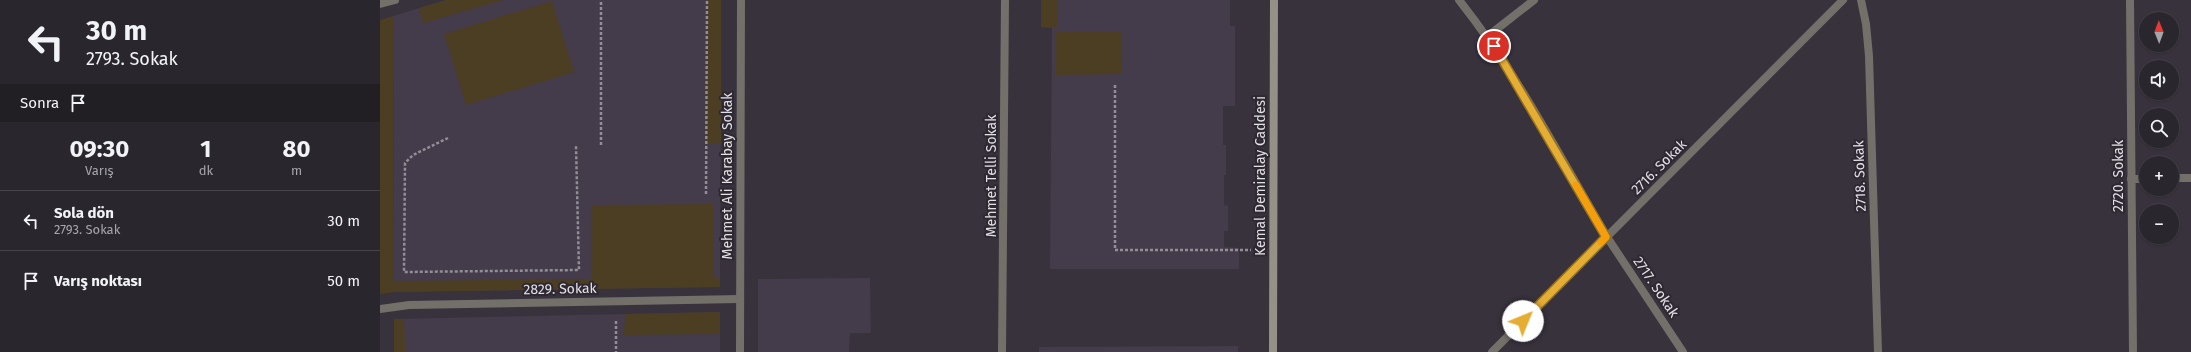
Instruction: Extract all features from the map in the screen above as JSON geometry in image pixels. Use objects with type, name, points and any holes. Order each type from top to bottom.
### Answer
[{"type":"street","points":[[380,4],[395,0]]},
{"type":"street","name":"Mehmet Ali Karabay Sokak","points":[[740,352],[741,0]]},
{"type":"street","name":"Mehmet Telli Sokak","points":[[1002,352],[1005,0]]},
{"type":"street","name":"Kemal Demiralay Caddesi","points":[[1272,352],[1274,0]]},
{"type":"street","name":"2717. Sokak","points":[[1459,0],[1488,36],[1606,237],[1683,352]]},
{"type":"street","points":[[1488,36],[1534,0]]},
{"type":"street","name":"2716. Sokak","points":[[1492,352],[1843,0]]},
{"type":"street","name":"2718. Sokak","points":[[1861,0],[1866,24],[1869,56],[1878,352]]},
{"type":"street","name":"2720. Sokak","points":[[2130,0],[2133,352]]},
{"type":"street","points":[[2179,178],[2191,178]]},
{"type":"street","points":[[2131,179],[2139,179]]},
{"type":"street","name":"2829. Sokak","points":[[380,308],[416,305],[740,299]]},
{"type":"path","points":[[601,0],[601,145]]},
{"type":"path","points":[[706,194],[707,0]]},
{"type":"path","points":[[1115,85],[1114,250],[1251,250]]},
{"type":"path","points":[[448,138],[413,155],[405,163],[404,272],[579,270],[576,146]]},
{"type":"path","points":[[609,320],[616,320],[616,352]]},
{"type":"shaded area","points":[[446,0],[721,0],[720,287],[394,292],[393,16]]},
{"type":"shaded area","points":[[446,0],[503,0],[423,23],[419,8]]},
{"type":"shaded area","points":[[707,0],[721,0],[721,143],[706,143]]},
{"type":"shaded area","points":[[1041,0],[1230,0],[1230,26],[1235,26],[1235,106],[1223,106],[1223,145],[1226,145],[1224,205],[1228,206],[1228,231],[1224,231],[1224,247],[1239,248],[1239,269],[1050,269],[1052,28],[1041,27]]},
{"type":"shaded area","points":[[1041,0],[1058,0],[1058,27],[1041,27]]},
{"type":"shaded area","points":[[552,1],[574,72],[466,105],[444,34]]},
{"type":"shaded area","points":[[393,16],[394,281],[591,279],[591,205],[714,204],[714,278],[720,278],[720,287],[394,292],[380,294],[380,20]]},
{"type":"shaded area","points":[[1056,31],[1121,31],[1122,74],[1056,75]]},
{"type":"shaded area","points":[[870,278],[871,333],[850,333],[849,352],[758,352],[758,279]]},
{"type":"shaded area","points":[[720,312],[720,352],[394,352],[394,319]]},
{"type":"shaded area","points":[[720,312],[720,334],[624,335],[625,314]]},
{"type":"shaded area","points":[[394,319],[404,319],[405,352],[394,352]]},
{"type":"shaded area","points":[[1238,346],[1238,352],[1039,352],[1039,347]]},
{"type":"slow traffic","points":[[1576,185],[1606,237],[1601,242]]},
{"type":"route","points":[[1494,46],[1606,237],[1523,321]]}]
